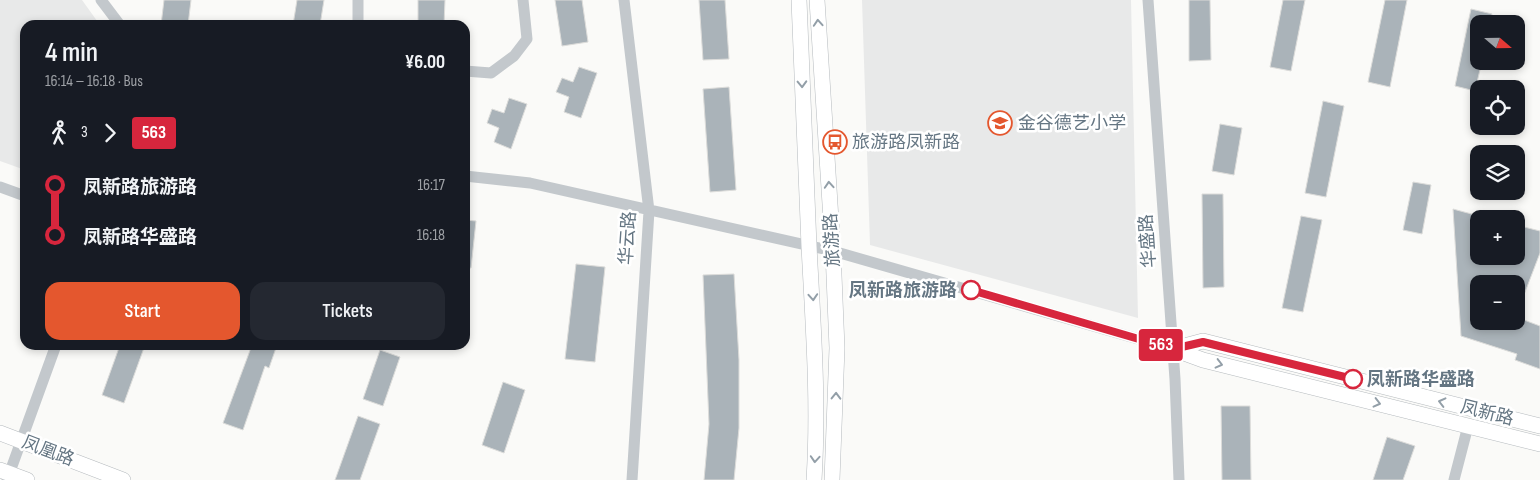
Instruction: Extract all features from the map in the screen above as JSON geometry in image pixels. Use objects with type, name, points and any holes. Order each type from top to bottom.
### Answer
[{"type":"main road","name":"旅游路","points":[[799,0],[809,248],[816,340],[817,436],[814,480]]},
{"type":"main road","name":"旅游路","points":[[817,0],[833,252],[837,348],[832,480]]},
{"type":"main road","name":"凤新路","points":[[1173,349],[1203,342],[1540,426]]},
{"type":"main road","points":[[1173,349],[1203,360],[1540,444]]},
{"type":"main road","name":"凤凰路","points":[[0,433],[123,480]]},
{"type":"main road","name":"凤凰路","points":[[5,475],[27,480]]},
{"type":"street","points":[[102,0],[116,20]]},
{"type":"street","points":[[358,0],[358,20]]},
{"type":"street","points":[[470,71],[491,73],[514,56],[527,39],[523,0]]},
{"type":"street","name":"华云路","points":[[624,0],[649,211],[632,480]]},
{"type":"street","name":"华盛路","points":[[1148,0],[1173,349],[1180,480]]},
{"type":"street","points":[[470,177],[530,183],[833,252],[1173,349]]},
{"type":"street","points":[[0,187],[20,194]]},
{"type":"street","points":[[5,475],[22,441],[54,350]]},
{"type":"street","points":[[1454,480],[1468,426]]},
{"type":"shaded area","points":[[0,0],[82,0],[96,20],[20,20],[20,168],[0,161]]},
{"type":"shaded area","name":"金谷德艺小学","points":[[862,0],[1131,0],[1138,318],[870,245]]},
{"type":"building","points":[[164,0],[191,0],[189,20],[162,20]]},
{"type":"building","points":[[297,0],[324,0],[321,20],[294,20]]},
{"type":"building","points":[[418,0],[445,0],[444,20],[418,20]]},
{"type":"building","points":[[555,0],[582,0],[588,42],[562,46]]},
{"type":"building","points":[[699,0],[725,0],[729,59],[703,60]]},
{"type":"building","points":[[1189,0],[1210,0],[1211,60],[1189,61]]},
{"type":"building","points":[[1283,0],[1305,0],[1291,71],[1270,67]]},
{"type":"building","points":[[1385,0],[1407,0],[1390,87],[1368,82]]},
{"type":"building","points":[[1471,9],[1492,14],[1470,15],[1470,70],[1480,70],[1478,80],[1470,80],[1470,90],[1455,86]]},
{"type":"building","points":[[579,67],[597,73],[581,118],[564,112],[569,97],[556,92],[562,78],[573,82]]},
{"type":"building","points":[[729,87],[736,190],[710,192],[703,89]]},
{"type":"building","points":[[509,98],[527,104],[511,149],[494,142],[499,128],[487,123],[492,109],[504,113]]},
{"type":"building","points":[[1323,101],[1344,106],[1326,197],[1305,193]]},
{"type":"building","points":[[1220,124],[1242,128],[1234,175],[1212,171]]},
{"type":"building","points":[[1413,182],[1431,185],[1422,234],[1403,230]]},
{"type":"building","points":[[1202,194],[1223,194],[1224,287],[1203,288]]},
{"type":"building","points":[[1453,209],[1470,214],[1470,265],[1525,265],[1525,227],[1540,231],[1540,253],[1525,292],[1525,275],[1470,275],[1470,330],[1525,330],[1525,320],[1540,326],[1540,369],[1515,360],[1517,354],[1461,336]]},
{"type":"building","points":[[1301,216],[1322,220],[1303,312],[1282,308]]},
{"type":"building","points":[[470,220],[476,221],[470,268]]},
{"type":"building","points":[[576,264],[605,267],[595,362],[565,359]]},
{"type":"building","points":[[734,274],[739,360],[739,428],[734,480],[704,480],[709,424],[703,275]]},
{"type":"building","points":[[118,350],[143,350],[124,403],[102,395]]},
{"type":"building","points":[[250,350],[275,350],[269,368],[265,366],[243,430],[223,423]]},
{"type":"building","points":[[380,350],[400,357],[383,406],[363,399]]},
{"type":"building","points":[[503,382],[525,390],[504,453],[482,445]]},
{"type":"building","points":[[1221,406],[1250,406],[1251,480],[1222,480]]},
{"type":"building","points":[[358,416],[380,424],[360,480],[335,480]]},
{"type":"building","points":[[1387,437],[1415,446],[1403,480],[1373,480]]},
{"type":"bus line","name":"563","points":[[971,290],[1173,349],[1203,342],[1353,379]]},
{"type":"place","name":"金谷德艺小学","points":[[1000,123]]},
{"type":"place","name":"旅游路凤新路","points":[[835,142]]},
{"type":"place","name":"凤新路旅游路","points":[[971,290]]},
{"type":"place","name":"凤新路华盛路","points":[[1353,379]]}]
